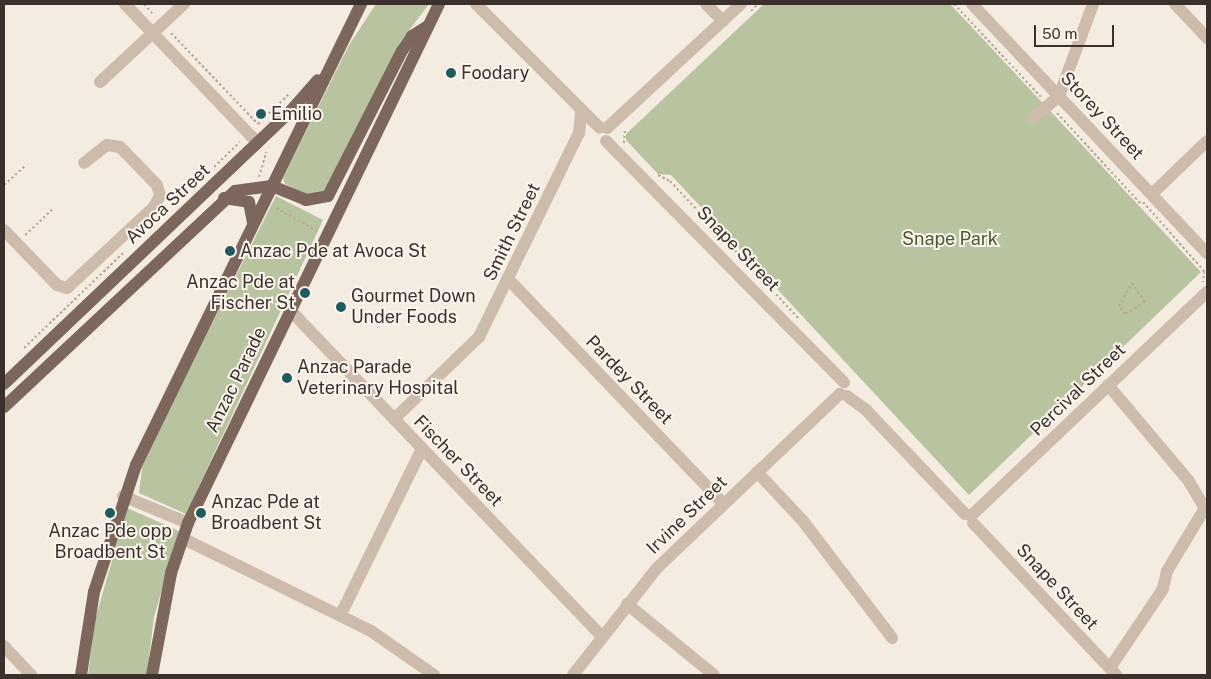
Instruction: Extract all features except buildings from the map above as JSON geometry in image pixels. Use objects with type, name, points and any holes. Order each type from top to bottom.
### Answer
[{"type":"main road","points":[[81,675],[94,592],[123,496],[253,222],[361,4]]},
{"type":"main road","name":"Anzac Parade","points":[[152,675],[163,607],[188,523],[439,4]]},
{"type":"main road","points":[[272,186],[306,200],[328,196],[402,51],[412,36],[428,26]]},
{"type":"main road","name":"Avoca Street","points":[[4,384],[258,143],[312,88],[344,38]]},
{"type":"main road","name":"Avoca Street","points":[[4,407],[224,198],[246,187],[272,186]]},
{"type":"main road","points":[[224,198],[249,202],[253,222]]},
{"type":"main road","points":[[91,301],[103,313]]},
{"type":"street","points":[[125,4],[258,143]]},
{"type":"street","points":[[100,82],[184,4]]},
{"type":"street","name":"Snape Street","points":[[476,4],[578,110],[606,132],[626,152],[827,368],[845,390],[970,517],[1113,672]]},
{"type":"street","points":[[706,4],[722,21]]},
{"type":"street","points":[[606,132],[741,4]]},
{"type":"street","name":"Storey Street","points":[[972,4],[1207,253]]},
{"type":"street","points":[[1033,118],[1059,96],[1094,4]]},
{"type":"street","points":[[1175,4],[1207,38]]},
{"type":"street","name":"Smith Street","points":[[394,419],[479,337],[509,280],[579,133],[578,110]]},
{"type":"street","points":[[1152,194],[1207,141]]},
{"type":"street","points":[[4,230],[57,285],[68,288],[154,207],[160,195],[157,185],[120,147],[107,145],[84,163]]},
{"type":"street","name":"Pardey Street","points":[[509,280],[724,504]]},
{"type":"street","name":"Percival Street","points":[[970,517],[1108,386],[1202,290]]},
{"type":"street","name":"Fischer Street","points":[[290,310],[602,637]]},
{"type":"street","points":[[1108,386],[1188,480],[1204,508],[1167,571],[1163,589],[1113,672]]},
{"type":"street","name":"Irvine Street","points":[[573,675],[656,569],[845,390]]},
{"type":"street","points":[[341,614],[422,449]]},
{"type":"street","points":[[757,472],[803,521],[892,638]]},
{"type":"street","points":[[123,496],[188,523]]},
{"type":"street","points":[[182,538],[341,614],[434,675]]},
{"type":"street","points":[[627,604],[714,675]]},
{"type":"street","points":[[4,646],[31,675]]},
{"type":"path","points":[[144,4],[258,124],[292,91]]},
{"type":"path","points":[[744,17],[758,4]]},
{"type":"path","points":[[954,4],[1204,271],[1202,290]]},
{"type":"path","points":[[626,152],[623,142],[624,129],[631,123]]},
{"type":"path","name":"Avoca Street","points":[[210,171],[240,142]]},
{"type":"path","points":[[258,143],[267,158],[258,180]]},
{"type":"path","points":[[4,185],[25,166]]},
{"type":"path","points":[[650,170],[670,181],[800,320]]},
{"type":"path","points":[[1141,204],[1152,194]]},
{"type":"path","points":[[270,205],[317,230],[315,235]]},
{"type":"path","points":[[16,243],[52,210]]},
{"type":"path","name":"Avoca Street","points":[[18,354],[128,248]]},
{"type":"path","points":[[1132,283],[1145,302],[1125,314],[1119,306],[1125,295],[1132,283]]},
{"type":"green space","points":[[376,4],[429,4],[401,41],[334,178],[325,190],[306,194],[285,184],[283,178],[349,45]]},
{"type":"green space","name":"Snape Park","points":[[764,4],[950,4],[1201,272],[969,495],[671,175],[658,174],[626,140],[626,134]]},
{"type":"green space","points":[[276,196],[323,220],[186,514],[139,493],[143,461]]},
{"type":"green space","points":[[127,508],[179,531],[154,617],[147,675],[88,675],[95,620]]},
{"type":"place","name":"Foodary","points":[[451,73]]},
{"type":"place","name":"Emilio","points":[[261,114]]},
{"type":"place","name":"Anzac Pde at Avoca St","points":[[230,251]]},
{"type":"place","name":"Anzac Pde at Fischer St","points":[[305,293]]},
{"type":"place","name":"Gourmet Down Under Foods","points":[[341,307]]},
{"type":"place","name":"Anzac Parade Veterinary Hospital","points":[[287,378]]},
{"type":"place","name":"Anzac Pde opp Broadbent St","points":[[110,513]]},
{"type":"place","name":"Anzac Pde at Broadbent St","points":[[201,513]]}]
